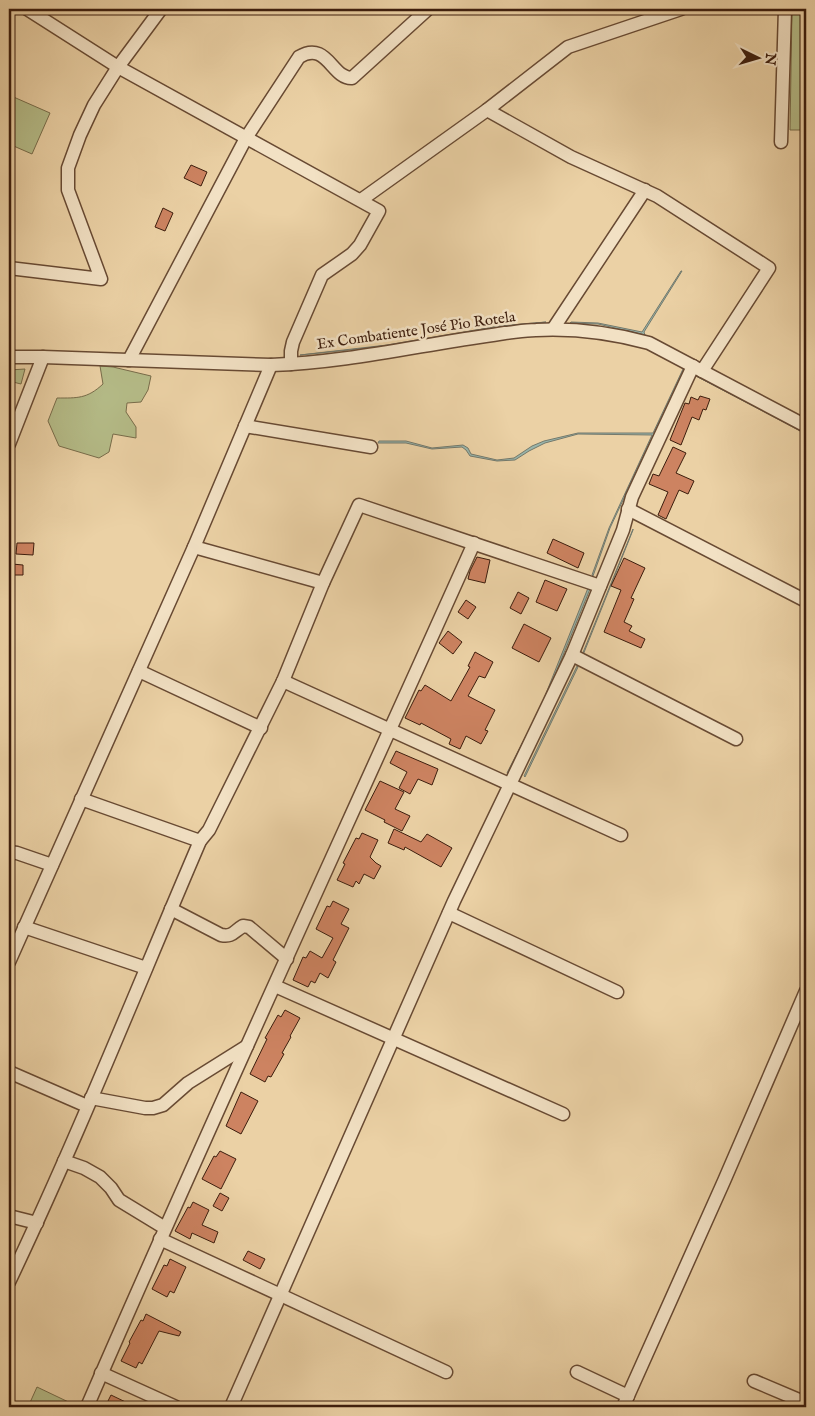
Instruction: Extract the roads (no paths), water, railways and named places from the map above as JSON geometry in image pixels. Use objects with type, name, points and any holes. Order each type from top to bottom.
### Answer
[{"type":"street","points":[[27,9],[118,66],[379,211],[360,246],[352,254],[322,274],[293,342],[291,364]]},
{"type":"street","points":[[9,268],[101,279],[68,190],[68,168],[94,105],[118,66],[161,9]]},
{"type":"street","points":[[129,360],[246,138],[299,57],[315,52],[321,55],[345,78],[352,78],[428,9]]},
{"type":"street","points":[[361,200],[487,110],[568,47],[681,9]]},
{"type":"street","points":[[781,142],[786,9]]},
{"type":"street","points":[[231,1407],[449,913],[572,655],[624,530],[632,497],[697,368],[769,268],[657,196],[571,157],[487,110]]},
{"type":"street","points":[[553,329],[645,190]]},
{"type":"street","name":"Ex Combatiente José Pio Rotela","points":[[9,357],[271,365],[344,359],[533,330],[553,329],[603,333],[649,343],[806,426]]},
{"type":"street","points":[[9,444],[43,357]]},
{"type":"street","points":[[9,962],[194,547],[271,365]]},
{"type":"street","points":[[246,426],[371,446]]},
{"type":"street","points":[[9,1282],[64,1161],[200,841],[209,830],[261,728],[283,681],[323,582],[359,505],[600,586]]},
{"type":"street","points":[[628,509],[806,601]]},
{"type":"street","points":[[86,1407],[162,1234],[474,543]]},
{"type":"street","points":[[194,547],[323,582]]},
{"type":"street","points":[[572,655],[736,739]]},
{"type":"street","points":[[139,671],[261,728]]},
{"type":"street","points":[[283,681],[621,834]]},
{"type":"street","points":[[81,799],[200,841]]},
{"type":"street","points":[[9,852],[52,865]]},
{"type":"street","points":[[171,909],[221,935],[233,935],[243,926],[249,927],[287,959]]},
{"type":"street","points":[[449,913],[617,992]]},
{"type":"street","points":[[24,927],[146,968]]},
{"type":"street","points":[[275,986],[564,1114]]},
{"type":"street","points":[[577,1372],[625,1402],[806,991]]},
{"type":"street","points":[[9,1072],[89,1102],[153,1108],[163,1105],[188,1083],[247,1046]]},
{"type":"street","points":[[64,1161],[84,1168],[100,1177],[119,1200],[162,1234],[281,1295],[446,1372]]},
{"type":"street","points":[[9,1216],[37,1222]]},
{"type":"street","points":[[101,1373],[176,1407]]},
{"type":"street","points":[[754,1382],[806,1403]]},
{"type":"water","points":[[681,271],[644,332],[645,335],[598,324],[570,323],[598,323],[642,332]]},
{"type":"water","points":[[546,322],[500,327],[387,346],[300,355],[387,345],[499,326]]},
{"type":"water","points":[[683,369],[610,528],[593,576],[609,528],[652,435],[578,434],[545,443],[515,460],[497,461],[470,456],[462,447],[432,449],[406,443],[378,443],[379,441],[406,441],[432,448],[463,445],[468,448],[471,454],[497,460],[514,458],[532,446],[544,441],[578,433],[653,433]]},
{"type":"water","points":[[696,376],[806,433],[806,434]]},
{"type":"water","points":[[633,529],[583,655],[582,655]]},
{"type":"water","points":[[588,588],[590,589],[542,707],[509,774],[507,773],[541,706]]},
{"type":"water","points":[[578,667],[525,777],[524,776]]}]
